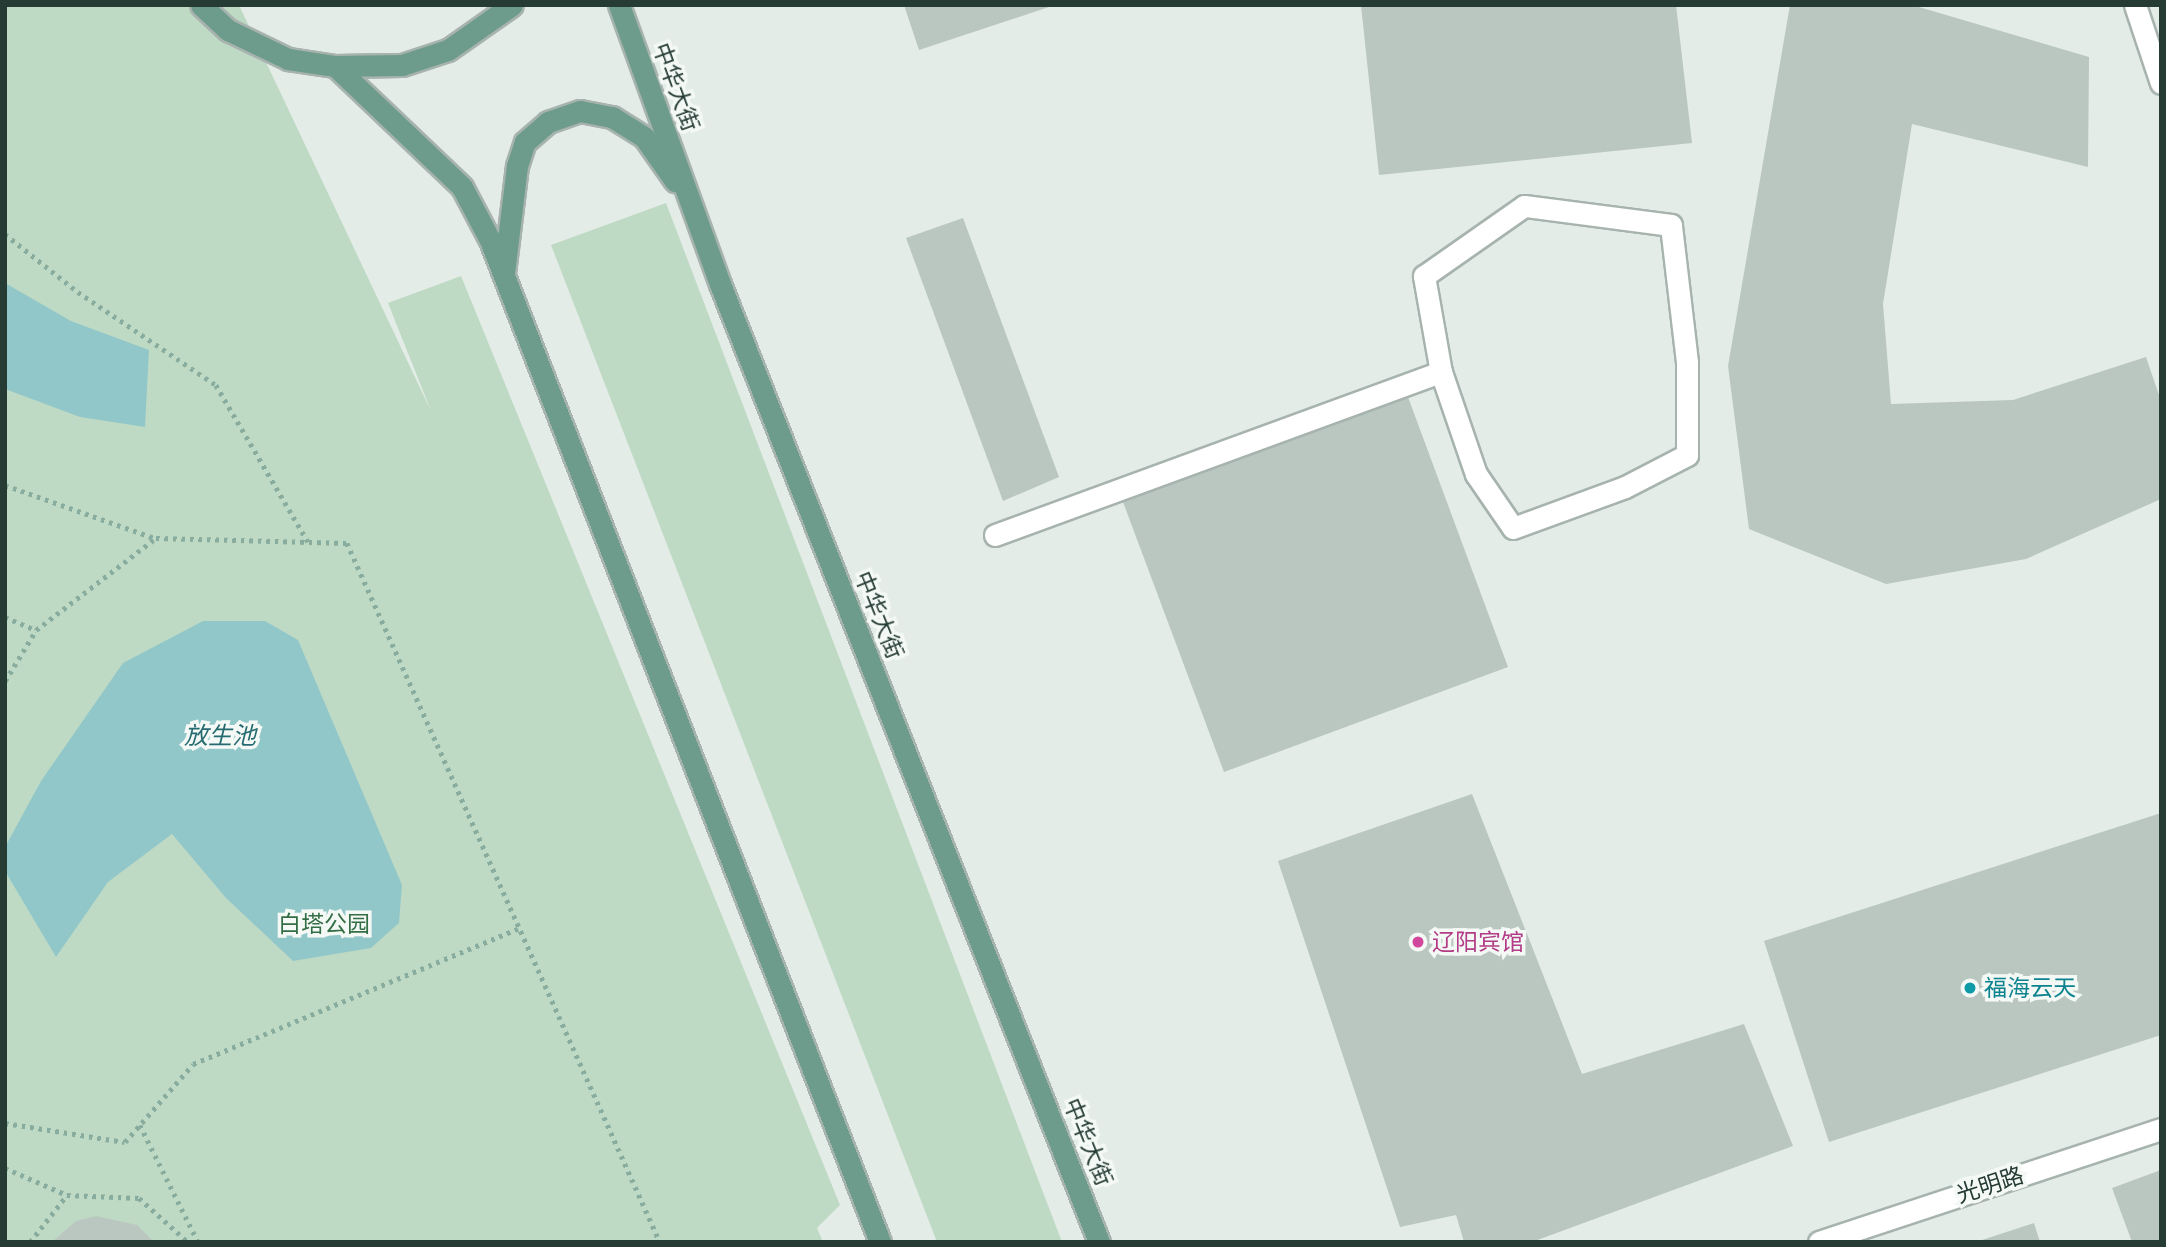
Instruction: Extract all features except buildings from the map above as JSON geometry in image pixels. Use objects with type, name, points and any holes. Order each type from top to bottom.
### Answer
[{"type":"main road","points":[[201,5],[228,30],[288,59],[335,66],[402,65],[447,50],[512,5]]},
{"type":"main road","name":"中华大街","points":[[619,5],[692,205],[1099,1242]]},
{"type":"main road","points":[[335,66],[462,187],[504,276],[880,1242]]},
{"type":"main road","points":[[504,276],[517,166],[525,142],[548,122],[580,111],[612,117],[644,137],[692,205]]},
{"type":"street","points":[[2135,5],[2161,83]]},
{"type":"street","points":[[1524,206],[1671,225],[1687,362],[1687,455],[1625,487],[1513,528],[1476,474],[1441,372],[1424,276],[1524,206]]},
{"type":"street","points":[[995,535],[1441,372]]},
{"type":"street","name":"光明路","points":[[1819,1242],[2161,1129]]},
{"type":"path","points":[[5,234],[78,292],[216,385],[308,542]]},
{"type":"path","points":[[5,485],[156,538],[347,543],[660,1242]]},
{"type":"path","points":[[5,681],[36,630],[156,538]]},
{"type":"path","points":[[5,617],[36,630]]},
{"type":"path","points":[[5,1123],[125,1142],[193,1064],[518,929]]},
{"type":"path","points":[[140,1125],[198,1242]]},
{"type":"path","points":[[5,1168],[67,1195],[139,1198],[188,1242]]},
{"type":"path","points":[[30,1242],[67,1195]]},
{"type":"green space","name":"白塔公园","points":[[5,5],[239,5],[431,411],[388,303],[461,276],[840,1205],[817,1228],[823,1242],[5,1242]]},
{"type":"green space","points":[[666,203],[1062,1242],[937,1242],[551,245]]},
{"type":"water","points":[[5,283],[71,321],[149,350],[145,427],[80,417],[5,389]]},
{"type":"water","name":"放生池","points":[[203,621],[265,621],[298,640],[402,885],[399,923],[371,948],[293,961],[226,898],[172,834],[108,882],[56,957],[5,871],[5,847],[41,781],[123,663]]},
{"type":"place","name":"辽阳宾馆","points":[[1418,942]]},
{"type":"place","name":"福海云天","points":[[1970,988]]}]
